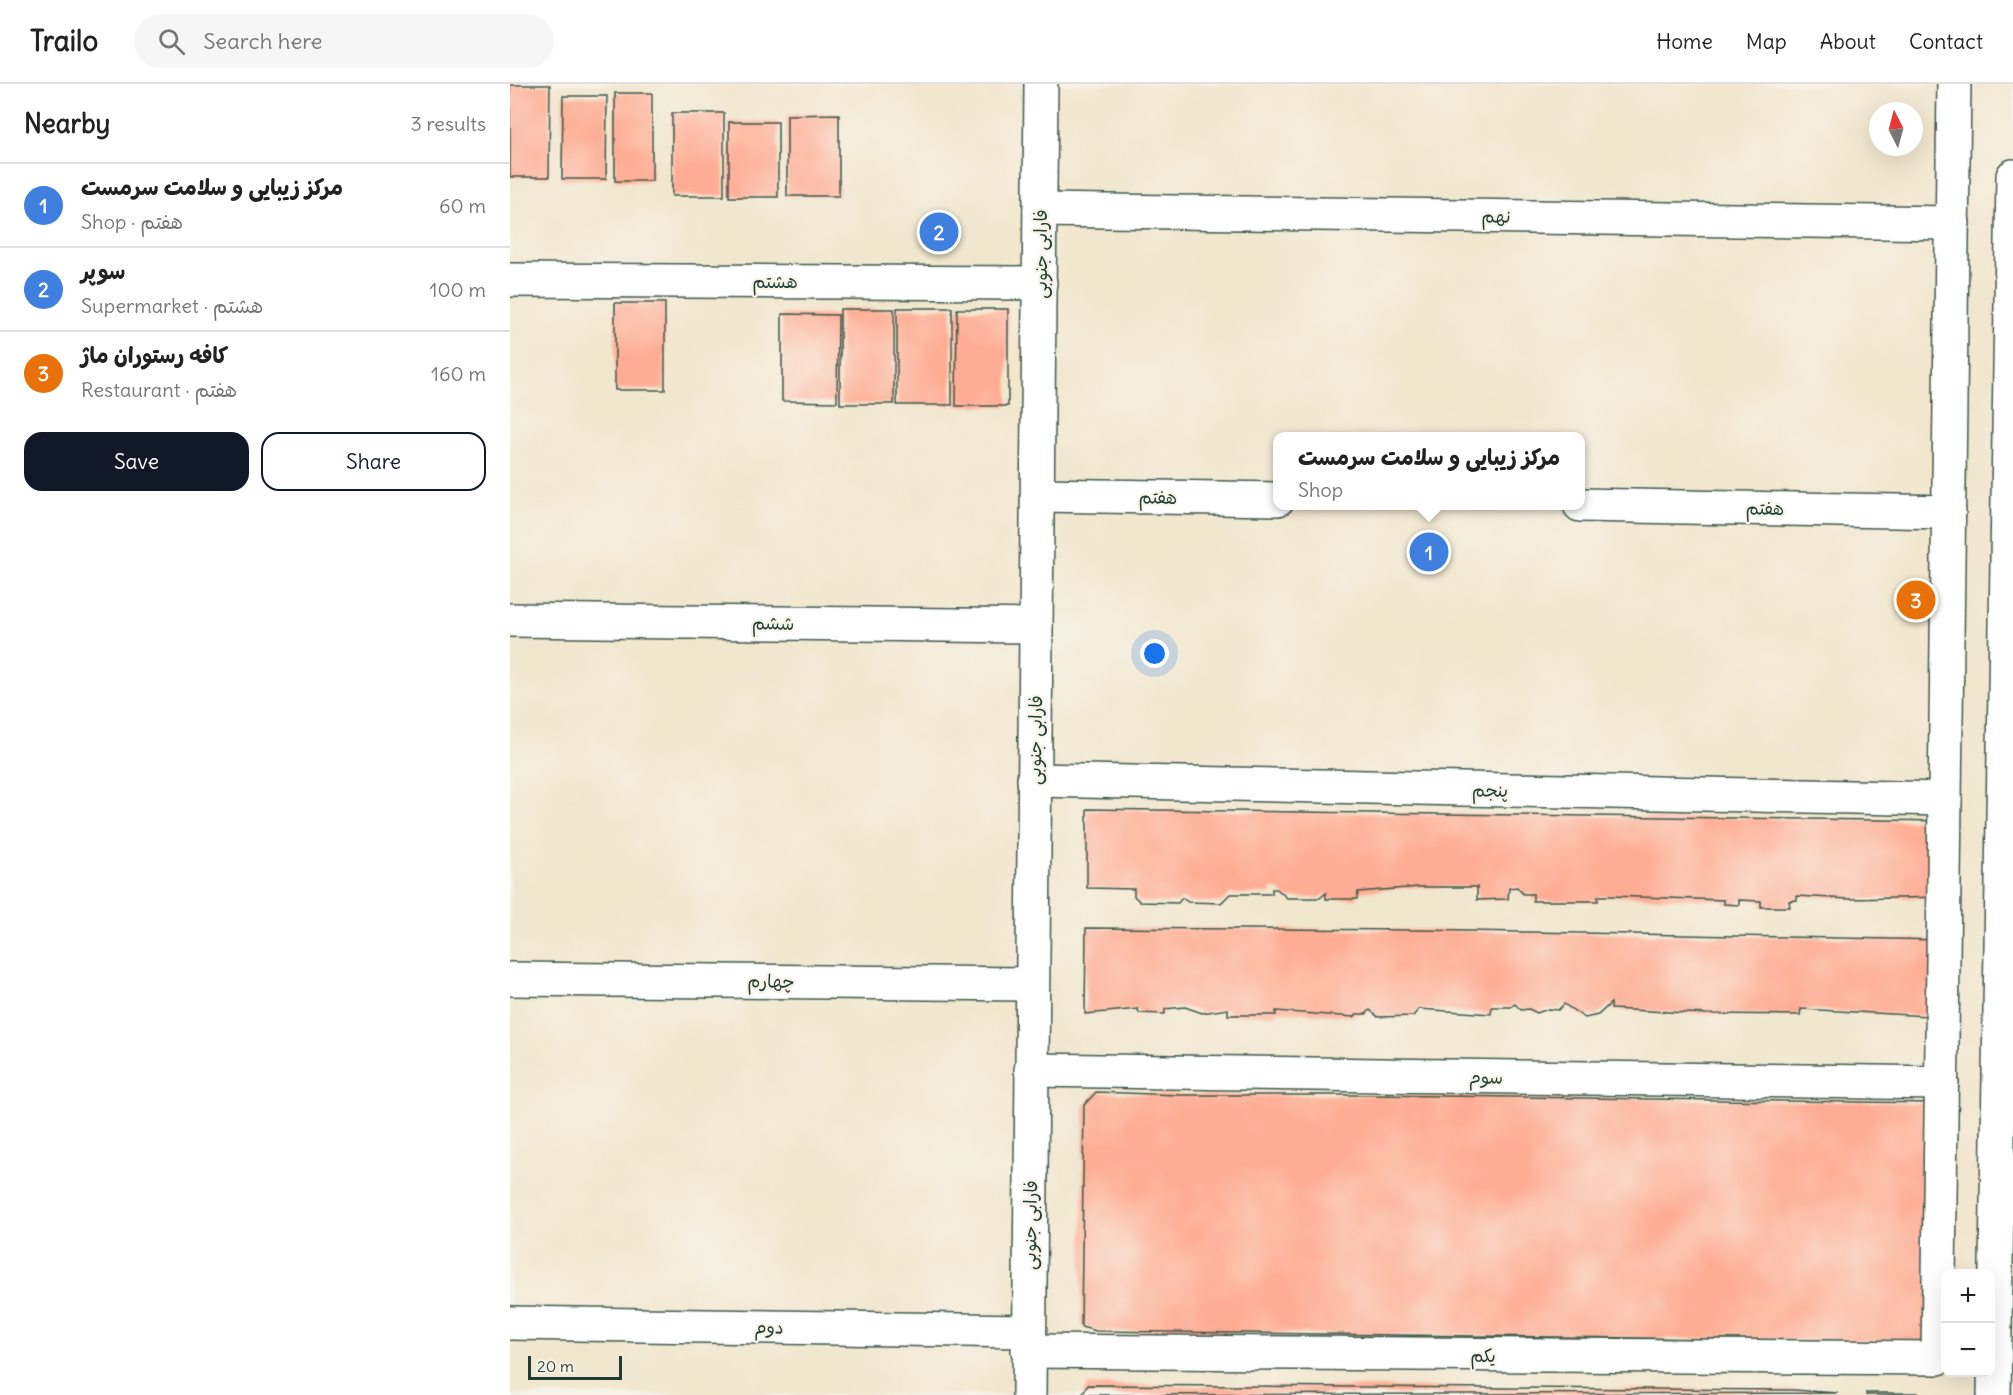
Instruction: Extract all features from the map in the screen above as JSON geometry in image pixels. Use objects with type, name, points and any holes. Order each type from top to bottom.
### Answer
[{"type":"street","name":"فارابی جنوبی","points":[[1029,1395],[1041,84]]},
{"type":"street","points":[[1942,1083],[1954,84]]},
{"type":"street","points":[[1994,1395],[2007,873],[2013,176]]},
{"type":"street","name":"نهم","points":[[1040,210],[1953,222]]},
{"type":"street","name":"هشتم","points":[[510,280],[1040,283]]},
{"type":"street","name":"هفتم","points":[[1039,495],[1273,499]]},
{"type":"street","name":"هفتم","points":[[1585,505],[1949,512]]},
{"type":"street","name":"ششم","points":[[510,620],[1036,626]]},
{"type":"street","name":"پنجم","points":[[1034,780],[1945,799]]},
{"type":"street","name":"چهارم","points":[[510,979],[1032,984]]},
{"type":"street","name":"سوم","points":[[1031,1070],[1942,1083]]},
{"type":"street","name":"یکم","points":[[1028,1341],[1938,1358],[1942,1083]]},
{"type":"street","name":"دوم","points":[[510,1323],[1028,1341]]},
{"type":"building","points":[[510,85],[550,85],[549,177],[510,177]]},
{"type":"building","points":[[615,93],[652,93],[652,181],[615,181]]},
{"type":"building","points":[[563,96],[607,96],[606,179],[562,179]]},
{"type":"building","points":[[672,113],[724,113],[724,196],[672,196]]},
{"type":"building","points":[[839,114],[839,196],[787,196],[787,115]]},
{"type":"building","points":[[729,122],[778,122],[778,197],[729,197]]},
{"type":"building","points":[[615,303],[665,303],[665,390],[615,390]]},
{"type":"building","points":[[897,308],[952,308],[952,405],[897,405]]},
{"type":"building","points":[[840,309],[894,309],[894,404],[840,404]]},
{"type":"building","points":[[957,309],[1008,309],[1008,406],[956,406]]},
{"type":"building","points":[[782,314],[838,315],[837,402],[782,401]]},
{"type":"building","points":[[1087,809],[1946,821],[1945,897],[1849,899],[1797,896],[1797,900],[1789,901],[1790,907],[1761,907],[1761,901],[1739,900],[1739,905],[1724,904],[1724,900],[1611,896],[1598,896],[1598,901],[1533,901],[1533,894],[1523,894],[1517,887],[1509,888],[1508,899],[1477,900],[1477,887],[1419,887],[1358,892],[1357,899],[1326,899],[1326,893],[1320,898],[1287,898],[1277,889],[1272,889],[1272,894],[1230,894],[1221,903],[1188,902],[1182,898],[1178,903],[1140,902],[1134,896],[1134,889],[1087,888]]},
{"type":"building","points":[[1086,928],[1420,930],[1946,940],[1946,1017],[1801,1009],[1800,1015],[1706,1014],[1611,1009],[1611,1003],[1598,1015],[1585,1018],[1564,1004],[1558,1010],[1548,1009],[1537,1013],[1529,1009],[1521,1010],[1515,1004],[1511,1007],[1492,1007],[1491,1014],[1419,1009],[1413,1016],[1378,1017],[1370,1010],[1366,1014],[1357,1014],[1354,1017],[1276,1011],[1276,1015],[1228,1015],[1228,1009],[1202,1013],[1185,1007],[1165,1009],[1165,1014],[1139,1013],[1138,1009],[1085,1014]]},
{"type":"building","points":[[1096,1092],[1180,1095],[1370,1095],[1933,1103],[1939,1342],[1096,1331],[1081,1327],[1084,1105]]},
{"type":"building","points":[[1088,1385],[1794,1390],[1838,1393],[1082,1395]]},
{"type":"building","points":[[1866,1393],[1918,1393],[1918,1395],[1866,1395]]},
{"type":"place","name":"سوپر","points":[[939,232]]},
{"type":"place","name":"مرکز زیبایی و سلامت سرمست","points":[[1429,552]]},
{"type":"place","name":"کافه رستوران ماژ","points":[[1916,600]]}]
